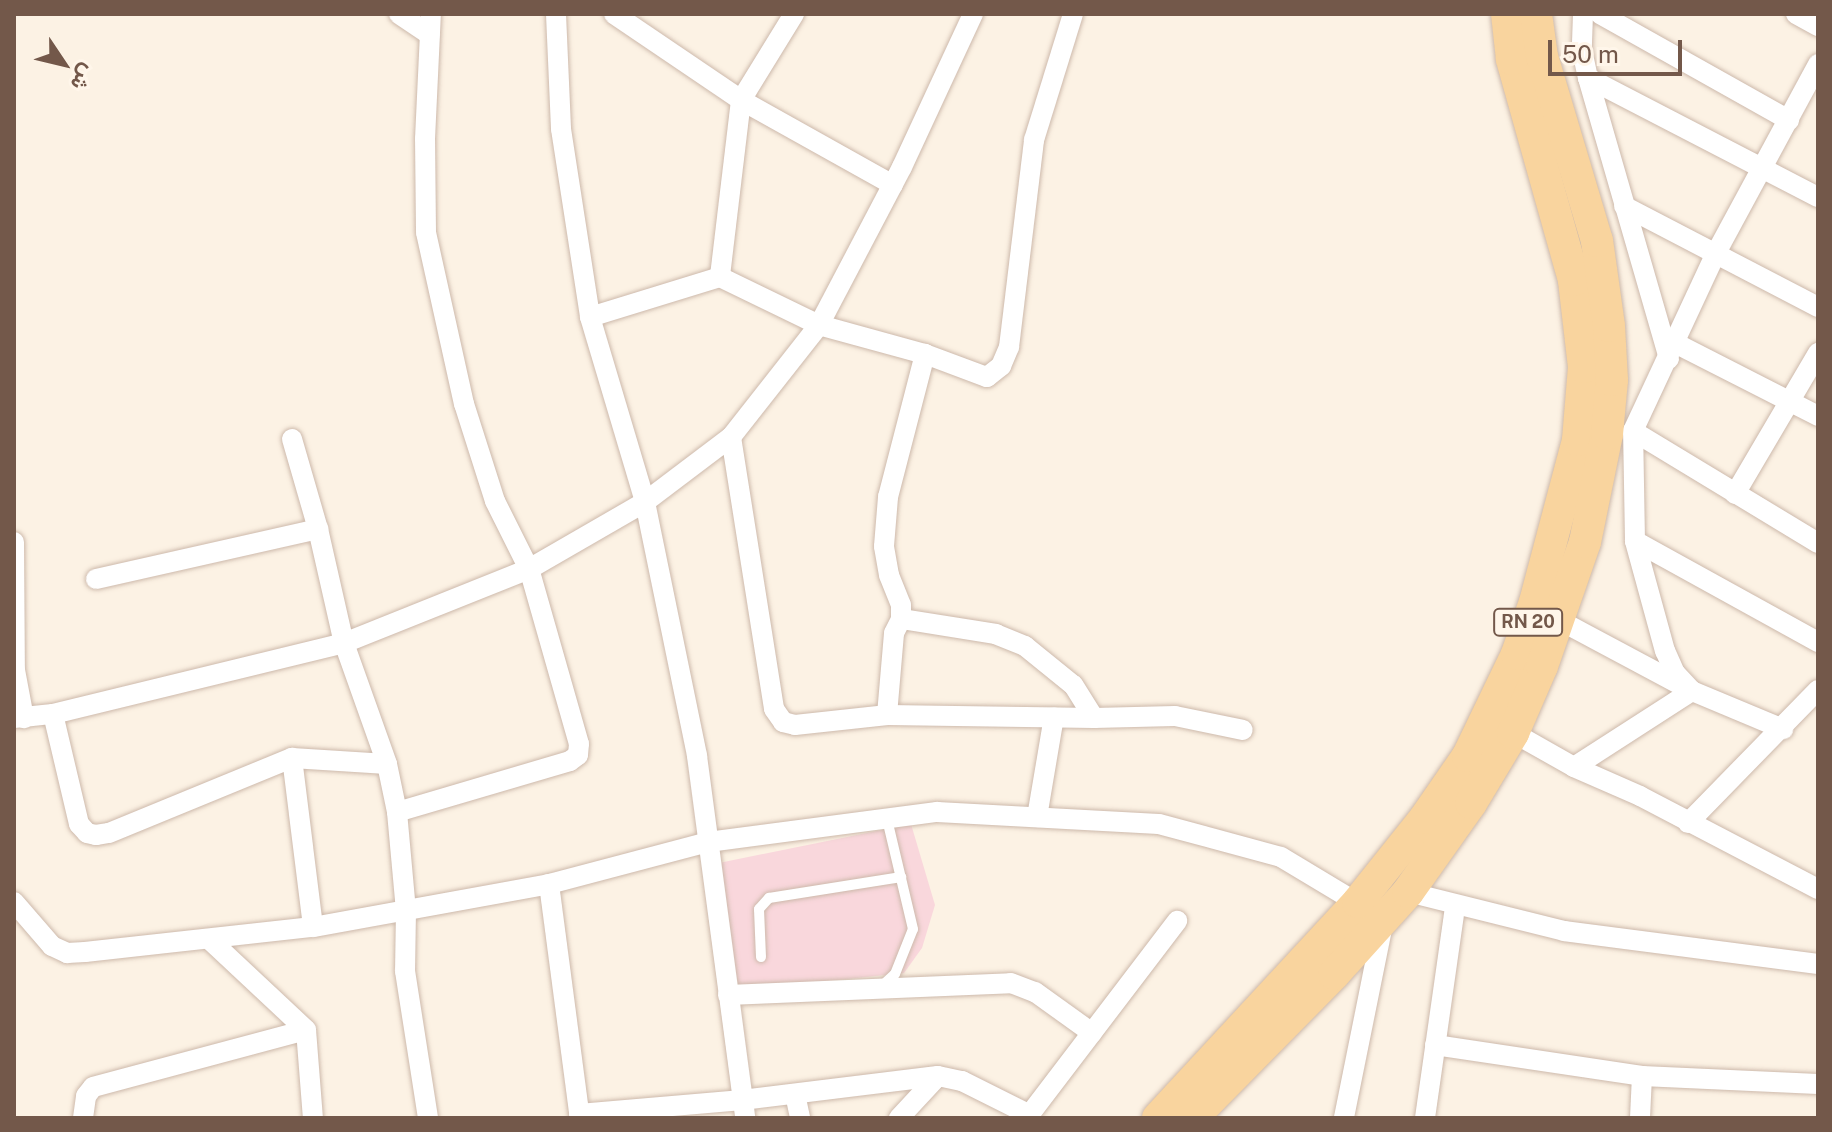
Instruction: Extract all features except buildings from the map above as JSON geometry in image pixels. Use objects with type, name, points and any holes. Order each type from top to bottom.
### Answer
[{"type":"main road","name":"RN 20","points":[[1158,1118],[1371,910],[1408,892],[1471,803],[1500,726],[1517,654],[1557,527],[1578,440],[1584,367],[1574,280],[1512,59],[1507,14]]},
{"type":"main road","name":"RN 20","points":[[1192,1118],[1371,910],[1425,818],[1468,756],[1500,726],[1542,666],[1585,542],[1607,434],[1612,380],[1606,290],[1597,241],[1542,57],[1536,14]]},
{"type":"street","points":[[397,812],[570,761],[578,755],[579,744],[529,569],[495,501],[464,404],[426,232],[425,139],[431,24],[399,14]]},
{"type":"street","points":[[556,14],[561,129],[590,317],[645,502],[697,756],[743,1109]]},
{"type":"street","points":[[614,14],[637,21],[741,100],[893,185]]},
{"type":"street","points":[[720,277],[741,100],[794,14]]},
{"type":"street","points":[[14,542],[15,670],[19,718],[53,714],[344,643],[529,569],[645,502],[731,437],[819,325],[893,185],[973,14]]},
{"type":"street","points":[[590,317],[720,277],[819,325],[925,354],[987,377],[999,369],[1007,355],[1034,140],[1073,14]]},
{"type":"street","points":[[1583,14],[1582,50],[1588,78],[1624,206],[1672,351],[1791,401],[1818,416]]},
{"type":"street","points":[[1600,14],[1789,120]]},
{"type":"street","points":[[1796,14],[1818,26]]},
{"type":"street","points":[[1692,691],[1675,673],[1665,651],[1635,541],[1633,431],[1716,253],[1818,64]]},
{"type":"street","points":[[1588,78],[1818,197]]},
{"type":"street","points":[[1624,206],[1818,307]]},
{"type":"street","points":[[1735,494],[1818,353]]},
{"type":"street","points":[[887,715],[894,633],[901,619],[901,605],[889,575],[885,534],[888,497],[925,354]]},
{"type":"street","points":[[1633,431],[1818,543]]},
{"type":"street","points":[[731,437],[774,709],[783,722],[795,725],[887,715],[1175,716],[1243,730]]},
{"type":"street","points":[[292,439],[318,529],[344,643],[387,764],[397,812],[406,910],[405,971],[428,1118]]},
{"type":"street","points":[[96,579],[318,529]]},
{"type":"street","points":[[1635,541],[1818,642]]},
{"type":"street","points":[[901,619],[996,634],[1025,646],[1073,685],[1094,718]]},
{"type":"street","points":[[1557,619],[1692,691],[1783,729]]},
{"type":"street","points":[[1688,823],[1818,690]]},
{"type":"street","points":[[1574,767],[1692,691]]},
{"type":"street","points":[[53,714],[79,824],[87,833],[96,835],[109,833],[292,758],[387,764]]},
{"type":"street","points":[[1037,817],[1054,717]]},
{"type":"street","points":[[1500,726],[1574,767],[1818,889]]},
{"type":"street","points":[[292,758],[313,927]]},
{"type":"street","points":[[14,902],[52,946],[67,953],[211,941],[313,927],[549,884],[708,842],[937,812],[1159,824],[1281,857],[1371,910],[1344,1118]]},
{"type":"street","points":[[549,884],[580,1116],[743,1109],[795,1094],[938,1076],[962,1081],[1029,1116],[1177,921]]},
{"type":"street","points":[[1408,892],[1564,931],[1818,964]]},
{"type":"street","points":[[1425,1118],[1455,906]]},
{"type":"street","points":[[211,941],[306,1030],[313,1118]]},
{"type":"street","points":[[728,995],[1011,983],[1035,992],[1092,1033]]},
{"type":"street","points":[[83,1118],[86,1096],[93,1087],[306,1030]]},
{"type":"street","points":[[1435,1045],[1642,1076],[1818,1084]]},
{"type":"street","points":[[899,1118],[938,1076]]},
{"type":"street","points":[[1640,1118],[1642,1076]]},
{"type":"street","points":[[795,1094],[800,1118]]},
{"type":"lane","points":[[880,987],[895,974],[913,929],[887,819]]},
{"type":"lane","points":[[761,957],[759,909],[769,898],[901,877]]},
{"type":"shaded area","points":[[911,824],[935,905],[922,948],[904,973],[723,992],[709,865]]}]
